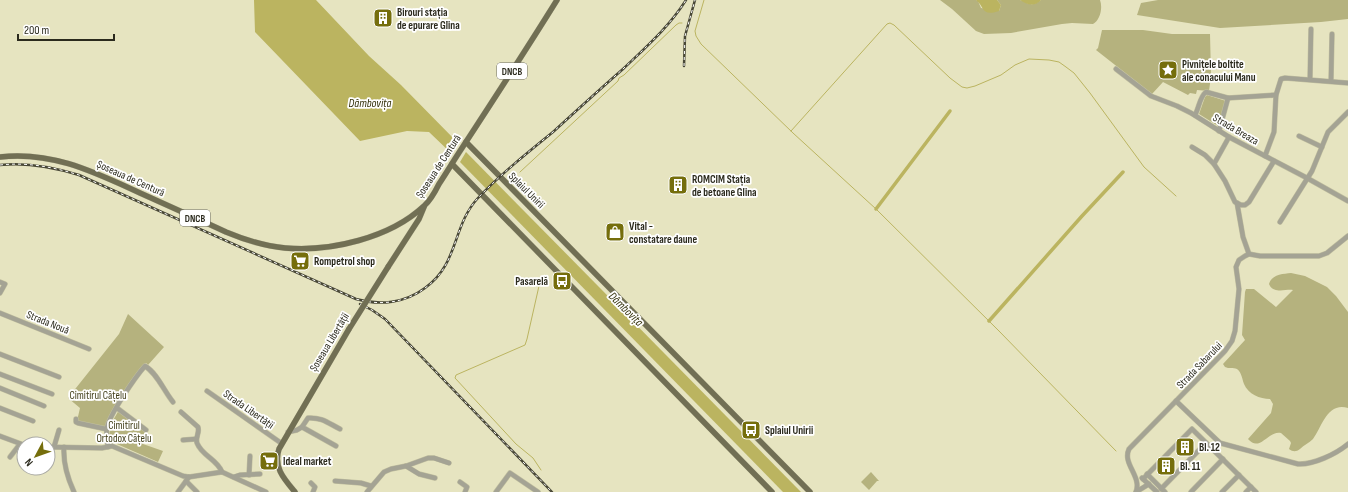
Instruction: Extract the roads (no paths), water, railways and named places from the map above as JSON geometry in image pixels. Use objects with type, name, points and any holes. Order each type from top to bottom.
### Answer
[{"type":"main road","name":"Șoseaua de Centură","points":[[0,157],[27,156],[50,159],[82,167],[226,232],[247,240],[275,246],[297,248],[334,245],[373,236],[399,224],[425,206],[557,0]]},
{"type":"main road","name":"Splaiul Unirii","points":[[466,142],[810,492]]},
{"type":"main road","points":[[452,164],[772,492]]},
{"type":"main road","points":[[445,175],[453,170],[463,175]]},
{"type":"main road","name":"Șoseaua Libertății","points":[[295,492],[284,479],[278,468],[277,453],[281,443],[349,329],[408,234],[419,219],[425,206]]},
{"type":"main road","points":[[408,234],[415,214]]},
{"type":"main road","points":[[399,224],[405,225],[408,228],[408,234]]},
{"type":"street","points":[[1310,79],[1311,29]]},
{"type":"street","points":[[1331,81],[1332,34]]},
{"type":"street","name":"Strada Breaza","points":[[1116,70],[1148,95],[1177,106],[1195,115],[1229,137],[1348,201]]},
{"type":"street","points":[[1265,156],[1274,132],[1276,95],[1279,82],[1283,78],[1348,83]]},
{"type":"street","points":[[1195,115],[1205,92],[1210,92],[1228,98],[1276,95]]},
{"type":"street","points":[[1219,131],[1228,98]]},
{"type":"street","points":[[1280,222],[1313,169],[1330,130],[1348,112]]},
{"type":"street","points":[[1299,136],[1322,147]]},
{"type":"street","points":[[1214,164],[1229,137]]},
{"type":"street","points":[[1192,147],[1205,155],[1214,164],[1225,181],[1237,204],[1243,237],[1249,254],[1260,256],[1319,256],[1327,253],[1348,236]]},
{"type":"street","points":[[1237,204],[1243,205],[1249,202],[1274,161]]},
{"type":"street","name":"Strada Sabarului","points":[[1138,484],[1127,458],[1127,453],[1129,449],[1176,402],[1232,342],[1235,331],[1239,289],[1236,267],[1241,259],[1249,254]]},
{"type":"street","points":[[0,282],[5,284],[0,293]]},
{"type":"street","name":"Strada Nouă","points":[[0,313],[89,349]]},
{"type":"street","points":[[0,354],[59,377]]},
{"type":"street","points":[[108,447],[106,429],[108,424],[126,392],[145,366],[149,368],[156,377],[173,402]]},
{"type":"street","points":[[0,374],[52,394]]},
{"type":"street","points":[[0,388],[44,406]]},
{"type":"street","name":"Strada Libertății","points":[[207,391],[281,443]]},
{"type":"street","points":[[1176,402],[1220,443],[1298,464],[1315,462],[1348,444]]},
{"type":"street","points":[[0,408],[33,421]]},
{"type":"street","points":[[117,408],[146,430]]},
{"type":"street","points":[[181,412],[198,427],[196,439],[203,452],[218,465],[222,472]]},
{"type":"street","points":[[288,432],[302,427],[308,418],[319,418],[340,429]]},
{"type":"street","points":[[76,419],[78,423],[106,429]]},
{"type":"street","points":[[302,427],[336,446]]},
{"type":"street","points":[[1136,492],[1146,481],[1147,474],[1192,429],[1256,492]]},
{"type":"street","points":[[56,440],[59,430]]},
{"type":"street","points":[[0,436],[16,443]]},
{"type":"street","points":[[183,440],[196,439]]},
{"type":"street","points":[[1147,474],[1163,490],[1206,443]]},
{"type":"street","points":[[56,447],[118,448],[181,475],[187,479],[197,492]]},
{"type":"street","points":[[64,447],[65,468],[74,492]]},
{"type":"street","points":[[10,457],[16,451]]},
{"type":"street","points":[[249,475],[250,456]]},
{"type":"street","points":[[366,492],[386,471],[393,468],[406,466],[428,458],[434,458],[449,463]]},
{"type":"street","points":[[1191,492],[1223,459]]},
{"type":"street","points":[[406,466],[418,474],[435,478]]},
{"type":"street","points":[[178,492],[187,479],[222,472],[266,492]]},
{"type":"street","points":[[496,492],[510,473],[538,492]]},
{"type":"street","points":[[1134,473],[1146,481],[1157,492]]},
{"type":"street","points":[[234,477],[260,474]]},
{"type":"street","points":[[1222,492],[1239,475]]},
{"type":"street","points":[[335,481],[361,483],[371,486]]},
{"type":"street","points":[[1136,492],[1138,484],[1146,481]]},
{"type":"street","points":[[460,482],[467,487],[465,492]]},
{"type":"street","points":[[311,483],[315,487],[313,492]]},
{"type":"street","points":[[252,492],[255,487]]},
{"type":"street","points":[[1246,492],[1251,487]]},
{"type":"water","name":"Dâmbovița","points":[[254,0],[316,0],[369,56],[401,85],[459,144],[452,154],[429,132],[407,131],[360,141],[255,32]]},
{"type":"water","points":[[976,0],[997,0],[1001,5],[999,11],[993,13],[986,12]]},
{"type":"water","points":[[1020,0],[1041,0],[1036,4],[1031,4]]},
{"type":"water","points":[[466,152],[801,492],[783,492],[460,162]]},
{"type":"waterway","points":[[704,0],[695,31],[701,44],[793,133],[876,209],[999,331],[1116,451]]},
{"type":"waterway","points":[[520,172],[676,25],[682,23]]},
{"type":"waterway","points":[[791,131],[887,24],[890,23],[894,25],[950,78],[962,87],[967,88],[975,86],[1001,75],[1015,65],[1029,59],[1059,62],[1074,73],[1144,167],[1176,196]]},
{"type":"waterway","points":[[876,209],[950,111]]},
{"type":"waterway","points":[[989,321],[1123,172]]},
{"type":"waterway","points":[[539,286],[525,345],[456,375],[455,378],[516,444],[533,458],[541,470]]},
{"type":"railway","points":[[0,165],[20,164],[40,166],[79,175],[356,299],[383,303],[401,300],[425,288],[444,268],[464,220],[478,198],[505,172],[553,132],[640,53],[665,28],[686,0]]},
{"type":"railway","points":[[684,66],[685,36],[695,0]]},
{"type":"railway","points":[[360,304],[385,319],[552,492]]},
{"type":"place","name":"Birouri stația de epurare Glina","points":[[383,18]]},
{"type":"place","name":"Pivnițele boltite ale conacului Manu","points":[[1168,70]]},
{"type":"place","name":"ROMCIM Stația de betoane Glina","points":[[678,185]]},
{"type":"place","name":"Vital - constatare daune","points":[[615,232]]},
{"type":"place","name":"Rompetrol shop","points":[[300,261]]},
{"type":"place","name":"Pasarelă","points":[[562,281]]},
{"type":"place","name":"Splaiul Unirii","points":[[751,430]]},
{"type":"place","name":"Bl. 12","points":[[1185,447]]},
{"type":"place","name":"Ideal market","points":[[269,461]]},
{"type":"place","name":"Bl. 11","points":[[1166,466]]},
{"type":"park label","name":"Cimitirul Cățelu","points":[[98,395]]},
{"type":"park label","name":"Cimitirul Ortodox Cățelu","points":[[124,431]]}]
